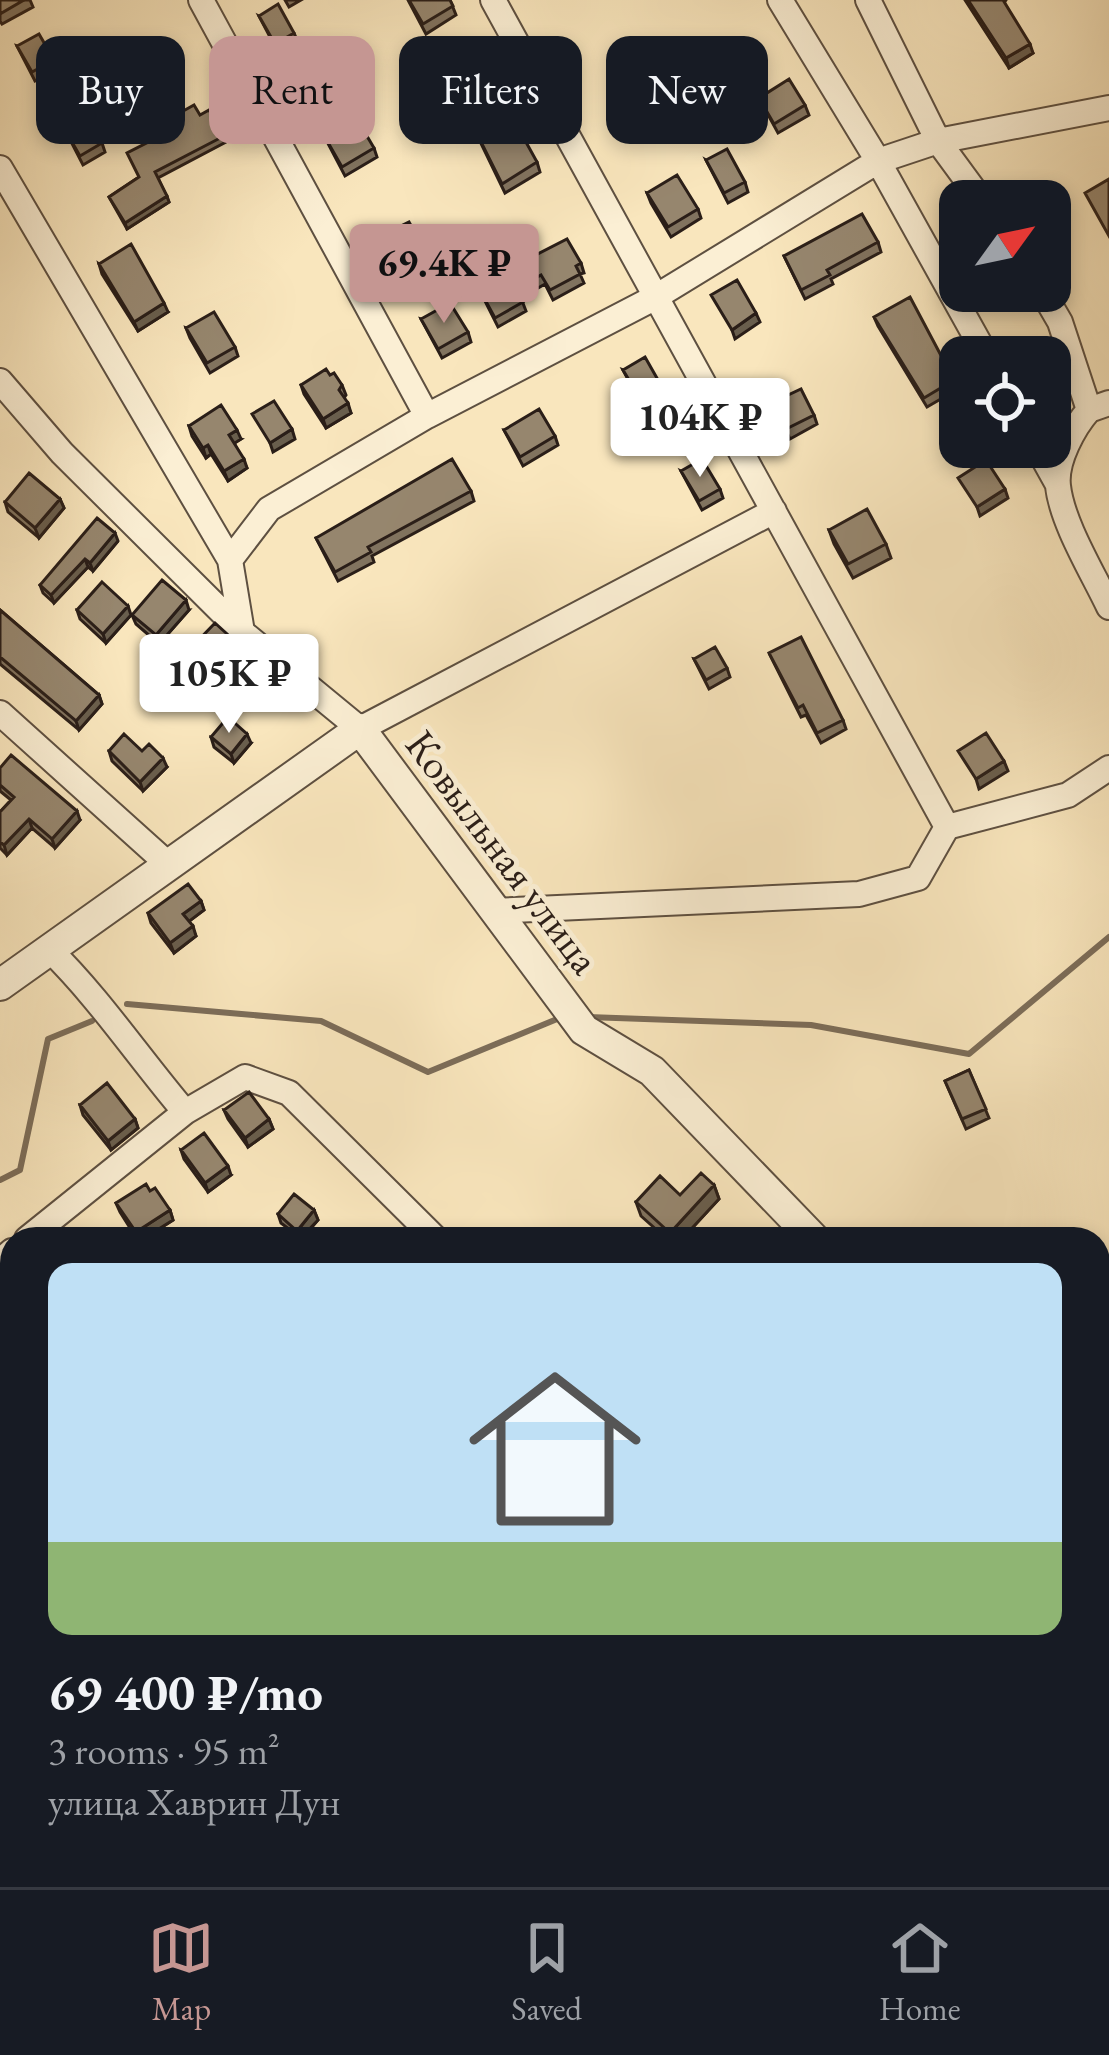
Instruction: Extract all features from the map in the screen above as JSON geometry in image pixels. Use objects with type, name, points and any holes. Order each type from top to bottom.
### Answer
[{"type":"street","points":[[201,0],[427,416]]},
{"type":"street","points":[[493,0],[947,827]]},
{"type":"street","points":[[780,0],[878,161],[975,336]]},
{"type":"street","points":[[868,0],[938,140],[967,180]]},
{"type":"street","points":[[230,560],[268,509],[427,416],[654,298],[878,161],[938,140],[1109,108]]},
{"type":"street","points":[[0,168],[230,560],[242,632]]},
{"type":"street","points":[[1054,312],[1099,406],[1073,428],[1057,483]]},
{"type":"street","name":"Ковыльная улица","points":[[0,381],[62,453],[242,632],[360,730],[584,1030],[652,1071],[802,1227]]},
{"type":"street","points":[[1049,468],[1109,607]]},
{"type":"street","points":[[0,985],[360,730],[774,511]]},
{"type":"street","points":[[0,713],[170,866]]},
{"type":"street","points":[[493,911],[859,895],[918,878],[947,827],[1068,795],[1106,764]]},
{"type":"street","points":[[49,949],[94,993],[116,1029],[185,1112]]},
{"type":"street","points":[[42,1227],[185,1112],[245,1077],[289,1093],[413,1227]]},
{"type":"building","points":[[0,0],[24,0],[0,14]]},
{"type":"building","points":[[409,0],[450,0],[453,6],[423,24]]},
{"type":"building","points":[[968,0],[1003,0],[1030,44],[1006,58]]},
{"type":"building","points":[[278,4],[294,33],[270,36],[259,16]]},
{"type":"building","points":[[39,34],[36,70],[32,72],[17,46]]},
{"type":"building","points":[[789,79],[805,105],[774,124],[768,114],[768,92]]},
{"type":"building","points":[[194,105],[200,115],[209,110],[209,144],[155,172],[167,196],[125,223],[109,197],[139,177],[127,153],[145,144],[185,144],[185,110]]},
{"type":"building","points":[[73,144],[100,144],[80,156]]},
{"type":"building","points":[[329,144],[372,144],[374,148],[342,167]]},
{"type":"building","points":[[482,144],[527,144],[537,162],[502,184]]},
{"type":"building","points":[[727,149],[745,182],[724,193],[706,160]]},
{"type":"building","points":[[677,175],[698,209],[668,227],[647,193]]},
{"type":"building","points":[[1109,179],[1109,236],[1085,193]]},
{"type":"building","points":[[862,214],[878,242],[801,290],[784,256]]},
{"type":"building","points":[[409,222],[425,251],[397,266],[381,236]]},
{"type":"building","points":[[567,239],[581,263],[576,266],[580,274],[550,290],[541,275],[516,289],[523,302],[495,318],[477,285]]},
{"type":"building","points":[[131,244],[164,303],[134,322],[99,264]]},
{"type":"building","points":[[737,280],[756,313],[732,330],[711,295]]},
{"type":"building","points":[[910,297],[939,352],[939,389],[924,398],[874,317]]},
{"type":"building","points":[[450,303],[468,332],[438,349],[421,319]]},
{"type":"building","points":[[214,312],[235,347],[207,363],[186,328]]},
{"type":"building","points":[[645,357],[662,387],[641,400],[623,370]]},
{"type":"building","points":[[326,369],[342,385],[339,390],[348,403],[323,419],[301,385]]},
{"type":"building","points":[[785,389],[788,395],[801,389],[814,415],[786,429],[770,397]]},
{"type":"building","points":[[274,401],[292,429],[270,443],[252,414]]},
{"type":"building","points":[[221,405],[237,430],[229,435],[244,459],[224,471],[189,426]]},
{"type":"building","points":[[539,409],[555,436],[520,457],[504,430]]},
{"type":"building","points":[[452,459],[471,491],[368,547],[371,552],[335,572],[316,538]]},
{"type":"building","points":[[702,459],[720,489],[699,501],[681,471]]},
{"type":"building","points":[[974,468],[991,468],[1005,489],[977,507],[958,478]]},
{"type":"building","points":[[29,473],[60,499],[35,528],[5,502]]},
{"type":"building","points":[[867,509],[886,544],[848,564],[829,530]]},
{"type":"building","points":[[97,518],[115,533],[90,563],[85,559],[51,595],[40,585]]},
{"type":"building","points":[[162,580],[186,600],[156,635],[132,615]]},
{"type":"building","points":[[102,582],[128,606],[103,634],[77,610]]},
{"type":"building","points":[[0,610],[99,695],[76,721],[0,657]]},
{"type":"building","points":[[215,623],[248,653],[222,681],[189,650]]},
{"type":"building","points":[[801,637],[843,720],[817,733],[769,653]]},
{"type":"building","points":[[715,647],[727,668],[706,680],[694,659]]},
{"type":"building","points":[[228,717],[247,734],[231,754],[211,737]]},
{"type":"building","points":[[986,733],[1004,761],[976,779],[958,751]]},
{"type":"building","points":[[124,734],[142,751],[149,744],[163,758],[140,782],[109,751]]},
{"type":"building","points":[[11,755],[77,811],[52,839],[29,819],[4,845],[0,842],[0,812],[14,797],[0,785],[0,768]]},
{"type":"building","points":[[188,884],[201,901],[183,914],[193,926],[170,943],[148,913]]},
{"type":"building","points":[[969,1070],[986,1109],[962,1119],[945,1081]]},
{"type":"building","points":[[107,1083],[135,1119],[108,1141],[80,1105]]},
{"type":"building","points":[[249,1092],[269,1119],[245,1138],[224,1110]]},
{"type":"building","points":[[204,1133],[228,1166],[205,1183],[181,1150]]},
{"type":"building","points":[[701,1173],[714,1185],[676,1227],[663,1227],[636,1202],[660,1176],[680,1195]]},
{"type":"building","points":[[146,1184],[150,1191],[155,1188],[170,1210],[144,1227],[133,1227],[116,1203]]},
{"type":"building","points":[[294,1194],[314,1210],[300,1227],[293,1227],[278,1214]]},
{"type":"waterway","points":[[588,1017],[811,1025],[969,1054],[1109,937]]},
{"type":"waterway","points":[[127,1004],[321,1021],[428,1072],[562,1017]]},
{"type":"waterway","points":[[0,1180],[20,1170],[48,1039],[92,1021]]}]
